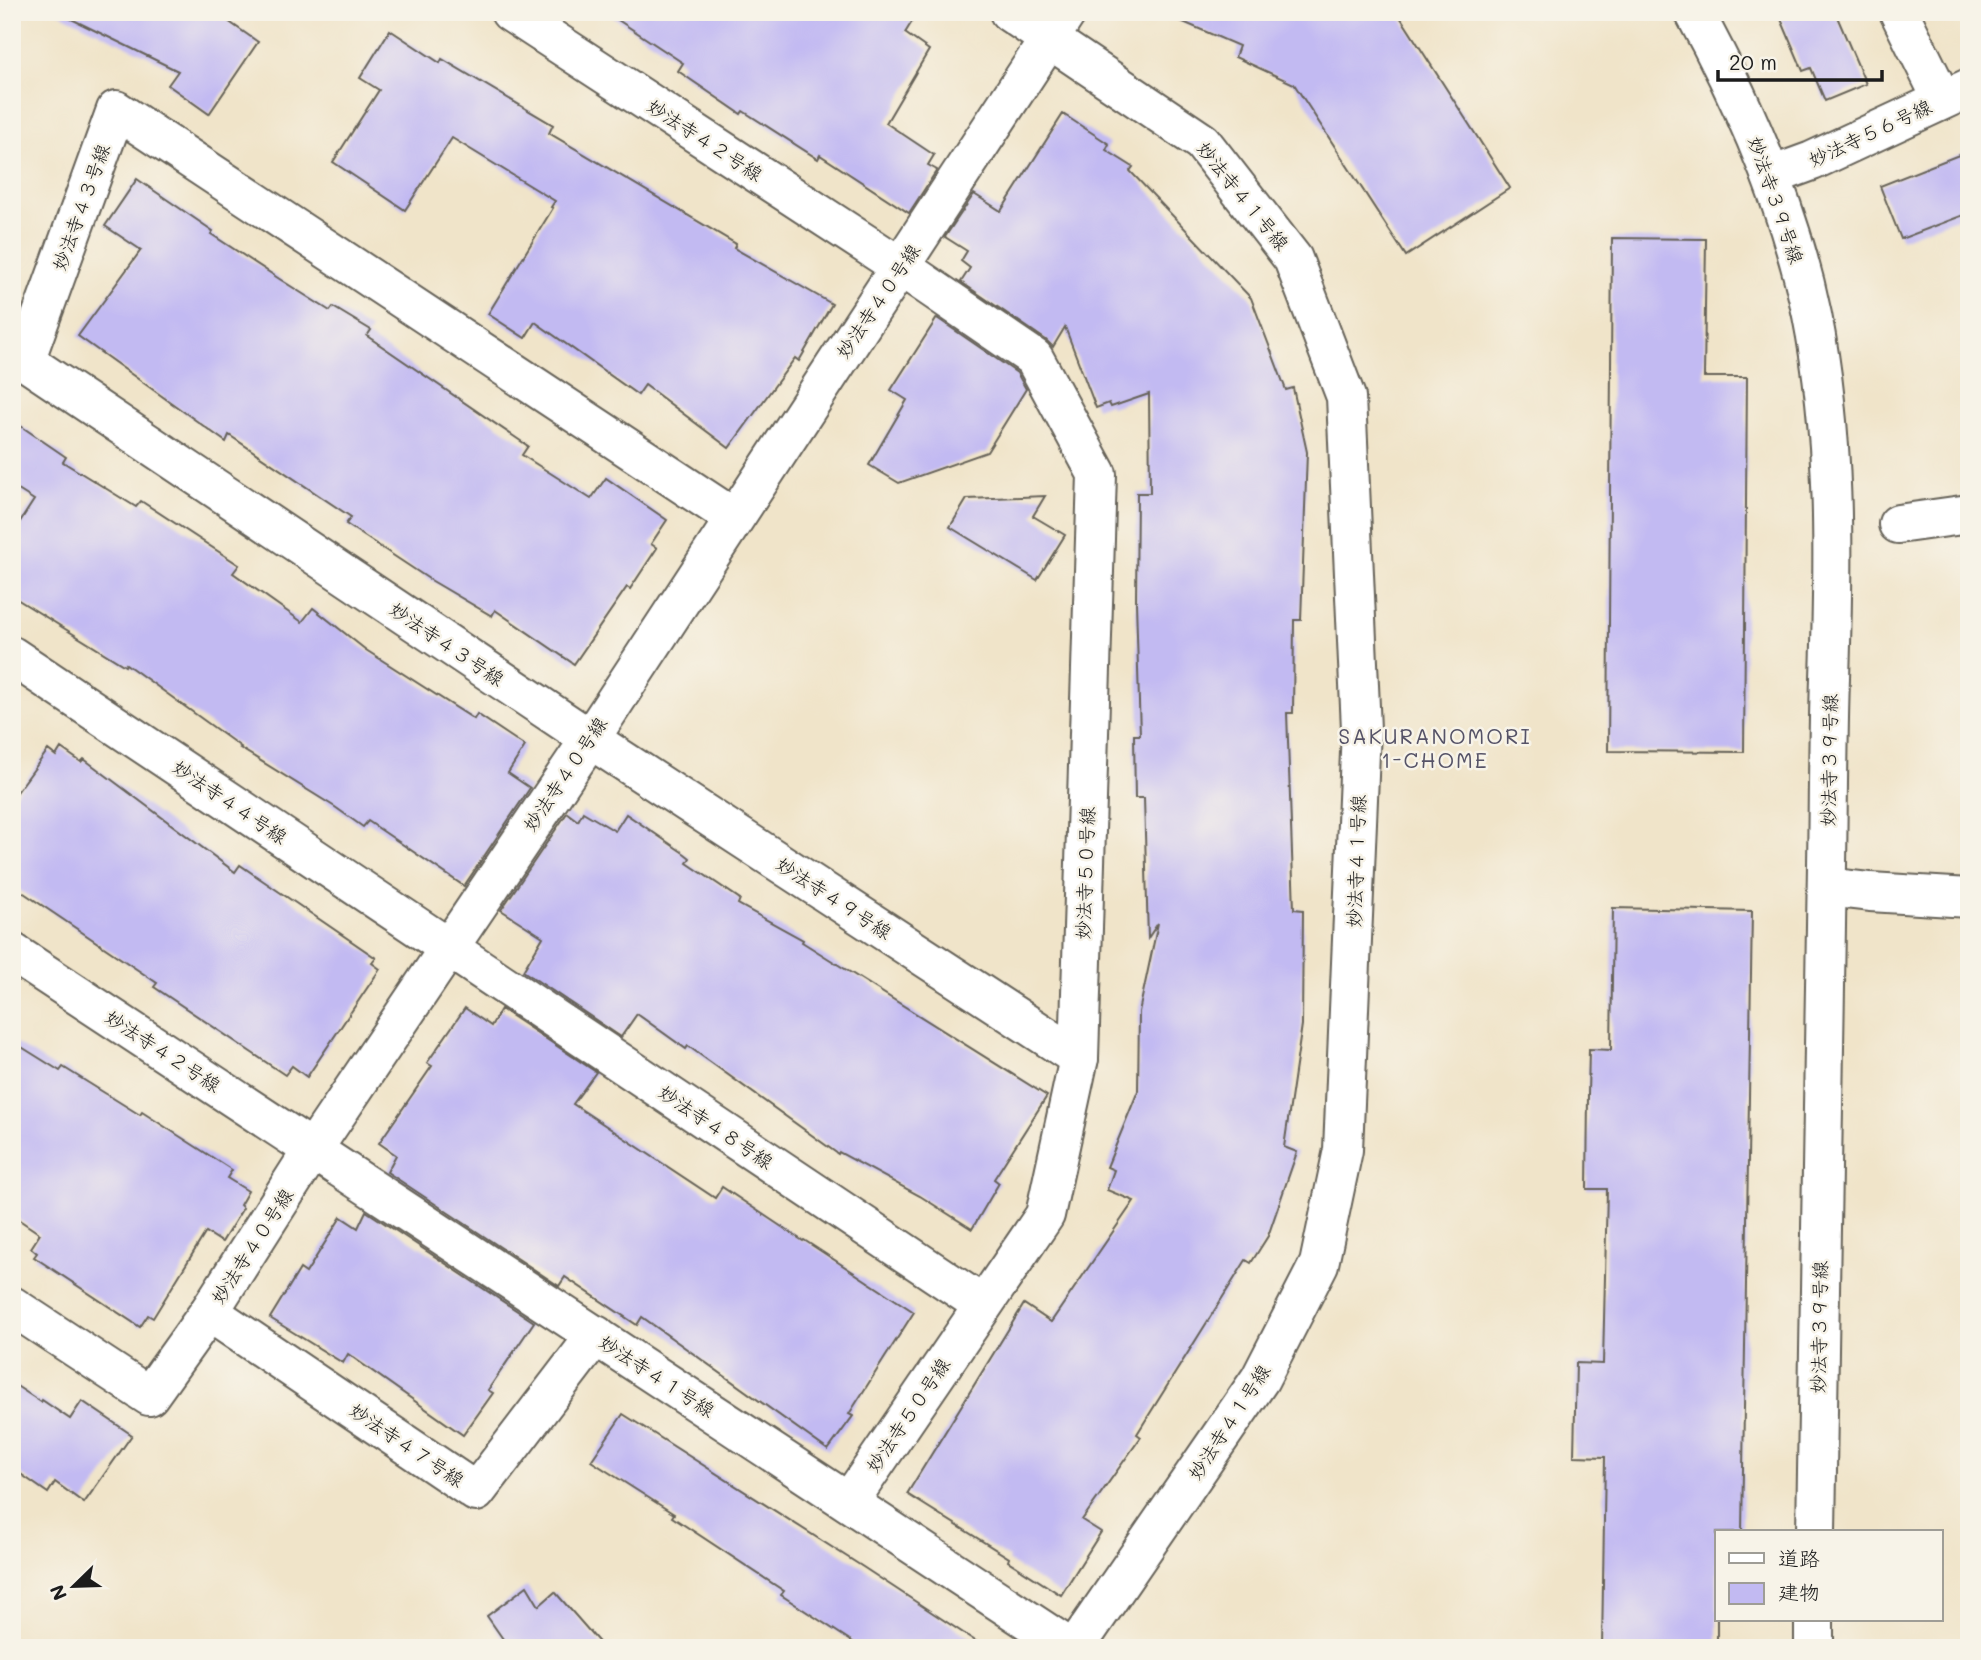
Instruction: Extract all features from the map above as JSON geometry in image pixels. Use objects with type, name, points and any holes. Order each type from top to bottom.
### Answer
[{"type":"street","name":"妙法寺４２号線","points":[[510,12],[901,267]]},
{"type":"street","name":"妙法寺４１号線","points":[[313,1149],[1073,1648],[1260,1379],[1320,1264],[1343,1150],[1361,729],[1346,397],[1293,259],[1202,142],[1058,25],[1009,12]]},
{"type":"street","name":"妙法寺３９号線","points":[[1694,12],[1729,76],[1771,176],[1791,233],[1812,314],[1825,393],[1834,557],[1816,1530]]},
{"type":"street","points":[[1899,12],[1955,94]]},
{"type":"street","name":"妙法寺４０号線","points":[[12,1306],[149,1396],[209,1312],[313,1149],[590,739],[1058,25]]},
{"type":"street","name":"妙法寺５６号線","points":[[1771,176],[1812,161],[1955,94]]},
{"type":"street","name":"妙法寺４３号線","points":[[590,739],[25,362],[116,110],[734,517]]},
{"type":"street","name":"妙法寺５０号線","points":[[849,1502],[1045,1215],[1079,1058],[1097,474],[1034,358],[901,267]]},
{"type":"street","points":[[1898,524],[1969,514]]},
{"type":"street","name":"妙法寺４４号線","points":[[12,656],[448,948]]},
{"type":"street","name":"妙法寺４９号線","points":[[590,739],[1079,1058]]},
{"type":"street","points":[[1826,887],[1969,898]]},
{"type":"street","name":"妙法寺４８号線","points":[[448,948],[983,1306]]},
{"type":"street","name":"妙法寺４２号線","points":[[12,952],[313,1149]]},
{"type":"street","name":"妙法寺４７号線","points":[[209,1312],[477,1492],[596,1335]]},
{"type":"street","points":[[1814,1622],[1814,1648]]},
{"type":"building","points":[[57,12],[215,12],[258,42],[209,114],[168,85],[178,71]]},
{"type":"building","points":[[606,12],[918,12],[905,33],[929,50],[886,123],[934,155],[928,165],[937,170],[909,213],[820,155],[818,159],[743,111],[741,114],[678,71],[683,63]]},
{"type":"building","points":[[1160,12],[1397,12],[1510,188],[1406,256],[1294,84],[1235,57],[1239,46]]},
{"type":"building","points":[[1778,12],[1835,12],[1866,84],[1825,101],[1811,68],[1803,71]]},
{"type":"building","points":[[390,30],[440,63],[442,59],[553,125],[549,133],[736,244],[734,248],[832,304],[799,361],[795,358],[729,448],[645,385],[638,395],[535,322],[525,338],[488,314],[555,201],[452,138],[405,210],[333,162],[379,90],[360,78]]},
{"type":"building","points":[[1063,114],[1109,144],[1106,150],[1133,167],[1130,171],[1251,298],[1286,390],[1293,388],[1307,452],[1301,620],[1294,620],[1293,713],[1287,713],[1294,909],[1303,910],[1302,1025],[1284,1147],[1297,1152],[1268,1236],[1251,1263],[1246,1260],[1137,1434],[1141,1437],[1082,1520],[1101,1532],[1061,1595],[1008,1561],[1009,1558],[907,1494],[1024,1304],[1051,1322],[1134,1201],[1107,1190],[1114,1170],[1107,1167],[1138,1091],[1139,1012],[1158,923],[1148,938],[1144,798],[1135,798],[1134,735],[1140,735],[1136,602],[1137,493],[1150,493],[1149,394],[1111,407],[1109,403],[1096,408],[1065,327],[1053,347],[961,282],[970,268],[961,261],[967,251],[945,237],[974,194],[1001,211]]},
{"type":"building","points":[[1969,151],[1969,213],[1901,239],[1880,186]]},
{"type":"building","points":[[137,179],[213,231],[211,234],[281,280],[330,311],[333,307],[371,330],[367,336],[528,446],[522,455],[591,499],[606,478],[667,520],[651,544],[657,548],[574,664],[495,610],[492,616],[429,579],[346,524],[351,517],[229,435],[226,442],[78,336],[141,250],[105,226]]},
{"type":"building","points":[[1612,238],[1706,239],[1704,377],[1747,377],[1744,752],[1608,751]]},
{"type":"building","points":[[937,318],[1017,373],[1026,389],[987,452],[899,483],[869,465],[907,400],[891,390]]},
{"type":"building","points":[[12,420],[66,457],[63,462],[136,507],[141,501],[239,565],[233,573],[302,622],[313,608],[366,650],[474,719],[477,714],[525,746],[508,773],[530,788],[464,886],[368,821],[363,827],[240,748],[126,664],[125,666],[12,596],[12,534],[34,500],[12,486]]},
{"type":"building","points":[[1045,496],[1033,516],[1065,535],[1037,580],[950,527],[967,499]]},
{"type":"building","points":[[61,748],[81,762],[84,759],[235,872],[240,865],[376,958],[372,963],[380,969],[307,1077],[292,1066],[285,1075],[154,987],[157,983],[12,885],[12,799],[48,750],[56,756]]},
{"type":"building","points":[[583,812],[615,831],[626,814],[690,858],[687,863],[740,899],[738,904],[803,940],[802,942],[1047,1096],[994,1179],[999,1183],[972,1229],[920,1196],[839,1152],[838,1154],[688,1046],[686,1049],[637,1014],[621,1037],[523,971],[543,937],[501,910],[567,813],[578,821]]},
{"type":"building","points":[[1613,908],[1752,911],[1742,1530],[1715,1530],[1717,1648],[1602,1648],[1605,1457],[1574,1456],[1576,1363],[1603,1364],[1607,1189],[1587,1189],[1589,1049],[1611,1050]]},
{"type":"building","points":[[465,1008],[491,1026],[501,1009],[596,1072],[573,1104],[715,1198],[722,1187],[914,1312],[849,1414],[853,1416],[828,1450],[642,1317],[637,1325],[565,1277],[559,1286],[387,1172],[396,1155],[379,1143],[432,1066],[427,1063]]},
{"type":"building","points":[[12,1041],[60,1071],[63,1067],[140,1115],[142,1112],[232,1170],[227,1178],[248,1191],[240,1205],[243,1208],[222,1242],[206,1232],[153,1318],[148,1315],[140,1327],[34,1257],[37,1253],[31,1248],[40,1234],[12,1215]]},
{"type":"building","points":[[366,1211],[534,1322],[488,1390],[493,1393],[463,1435],[348,1354],[343,1363],[270,1318],[300,1269],[306,1273],[341,1217],[358,1228]]},
{"type":"building","points":[[12,1383],[70,1419],[82,1401],[132,1435],[84,1503],[55,1482],[48,1493],[12,1468]]},
{"type":"building","points":[[623,1414],[986,1648],[862,1648],[781,1595],[784,1591],[672,1517],[674,1514],[591,1461]]},
{"type":"building","points":[[527,1586],[539,1606],[555,1592],[604,1648],[493,1648],[503,1639],[487,1616]]},
{"type":"district","name":"SAKURANOMORI 1-CHOME","points":[[1435,749]]}]
